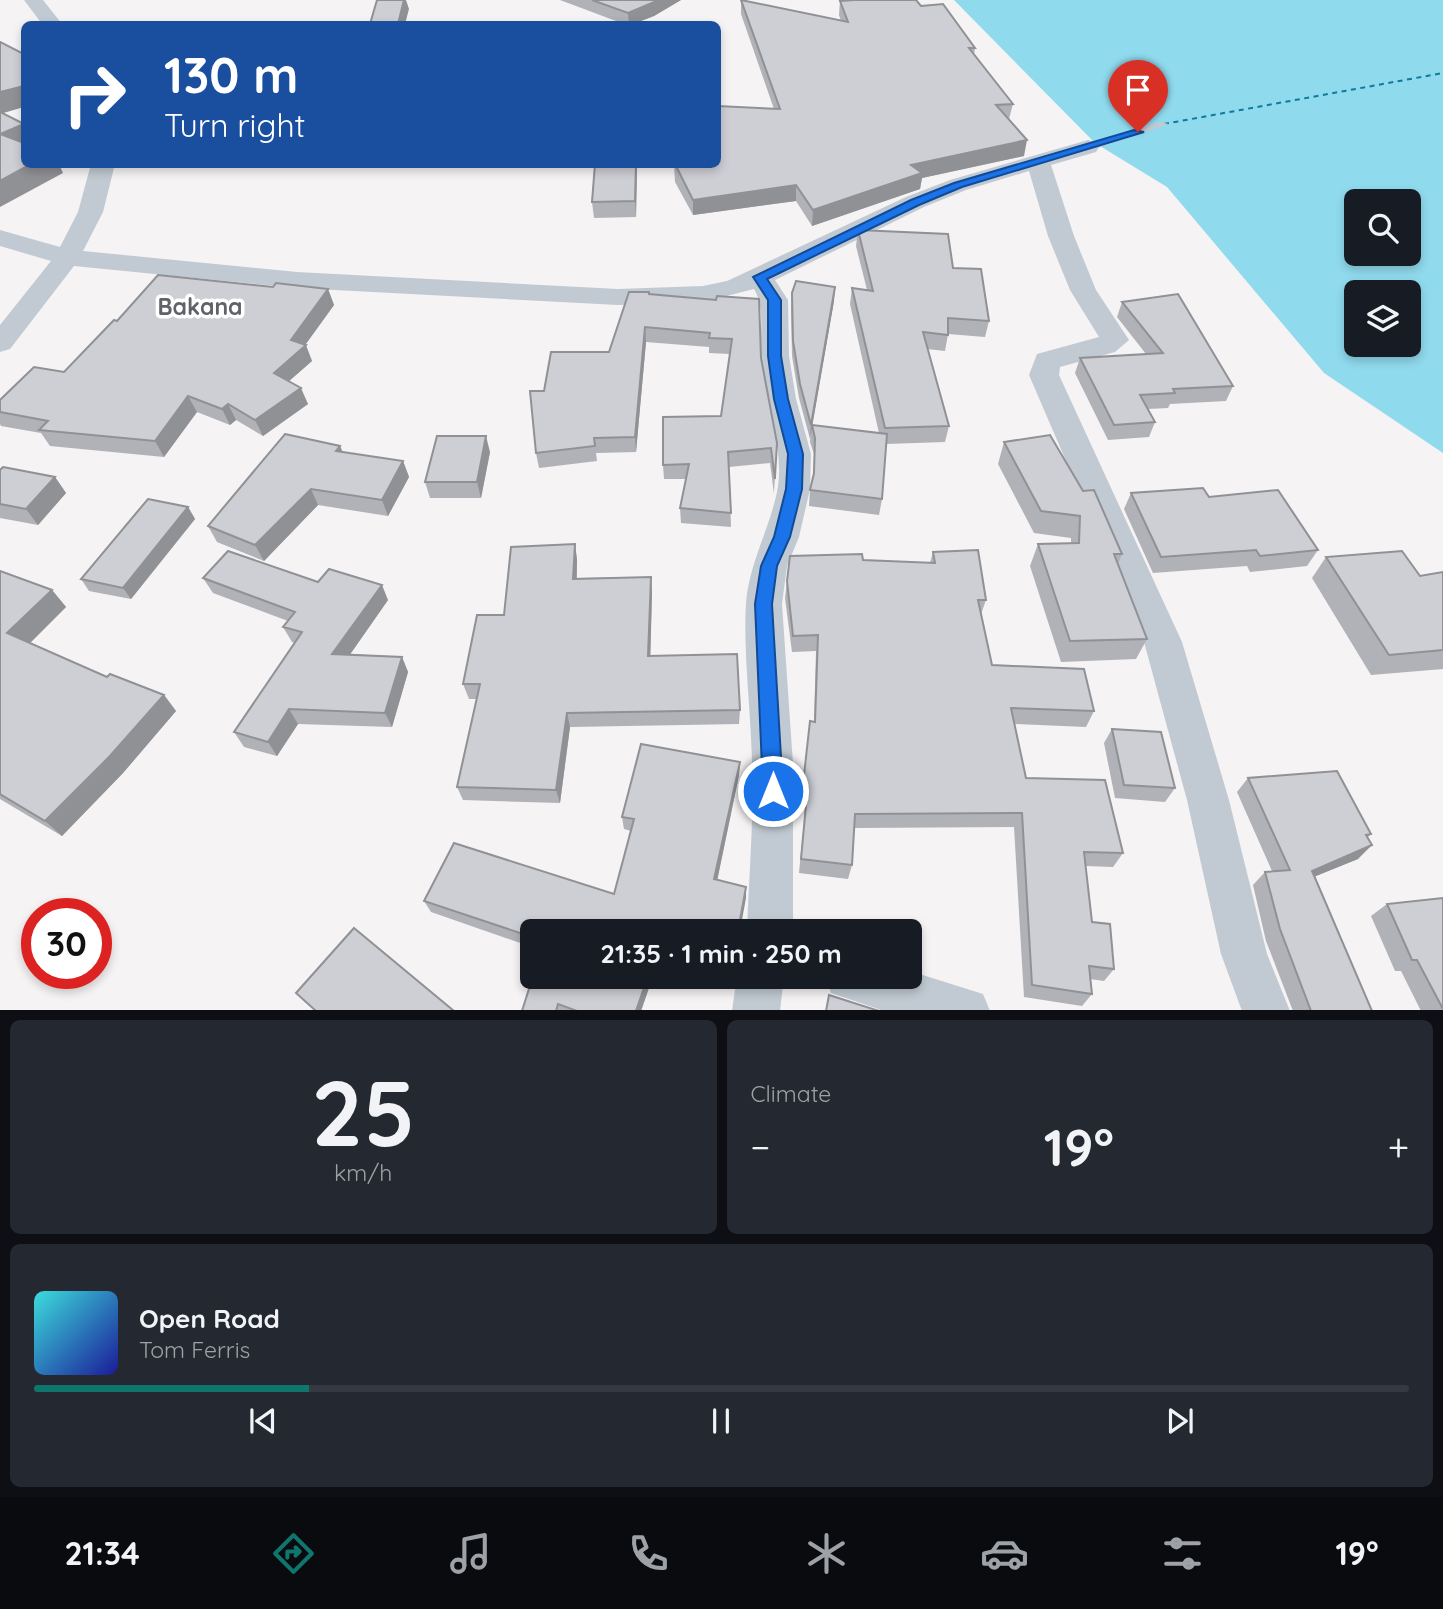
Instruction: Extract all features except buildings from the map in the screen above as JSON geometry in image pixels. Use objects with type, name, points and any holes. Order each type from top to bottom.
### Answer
[{"type":"street","points":[[33,0],[50,21]]},
{"type":"street","points":[[0,238],[66,257],[297,280],[618,297],[703,294],[735,287],[760,277],[915,202],[958,185],[1088,147]]},
{"type":"street","points":[[1038,162],[1061,236],[1083,290],[1115,340],[1105,346],[1047,361],[1044,375],[1163,642],[1208,800],[1244,954],[1266,1010]]},
{"type":"street","points":[[0,343],[22,319],[66,257],[87,220],[103,168]]},
{"type":"street","points":[[760,277],[774,300],[775,356],[781,399],[795,454],[794,489],[782,537],[769,566],[764,604],[773,764],[770,919]]},
{"type":"street","points":[[756,1010],[759,989]]},
{"type":"street","points":[[893,989],[966,1010]]},
{"type":"lane","points":[[1088,147],[1163,124]]},
{"type":"water","points":[[954,0],[1443,0],[1443,453],[1324,373],[1167,187],[1095,143]]},
{"type":"ferry route","points":[[1164,124],[1443,73]]},
{"type":"district","name":"Bakana","points":[[200,306]]},
{"type":"route","points":[[773,791],[764,604],[769,566],[782,537],[794,489],[795,454],[781,399],[775,356],[774,300],[760,277],[915,202],[958,185],[1138,132]]}]
